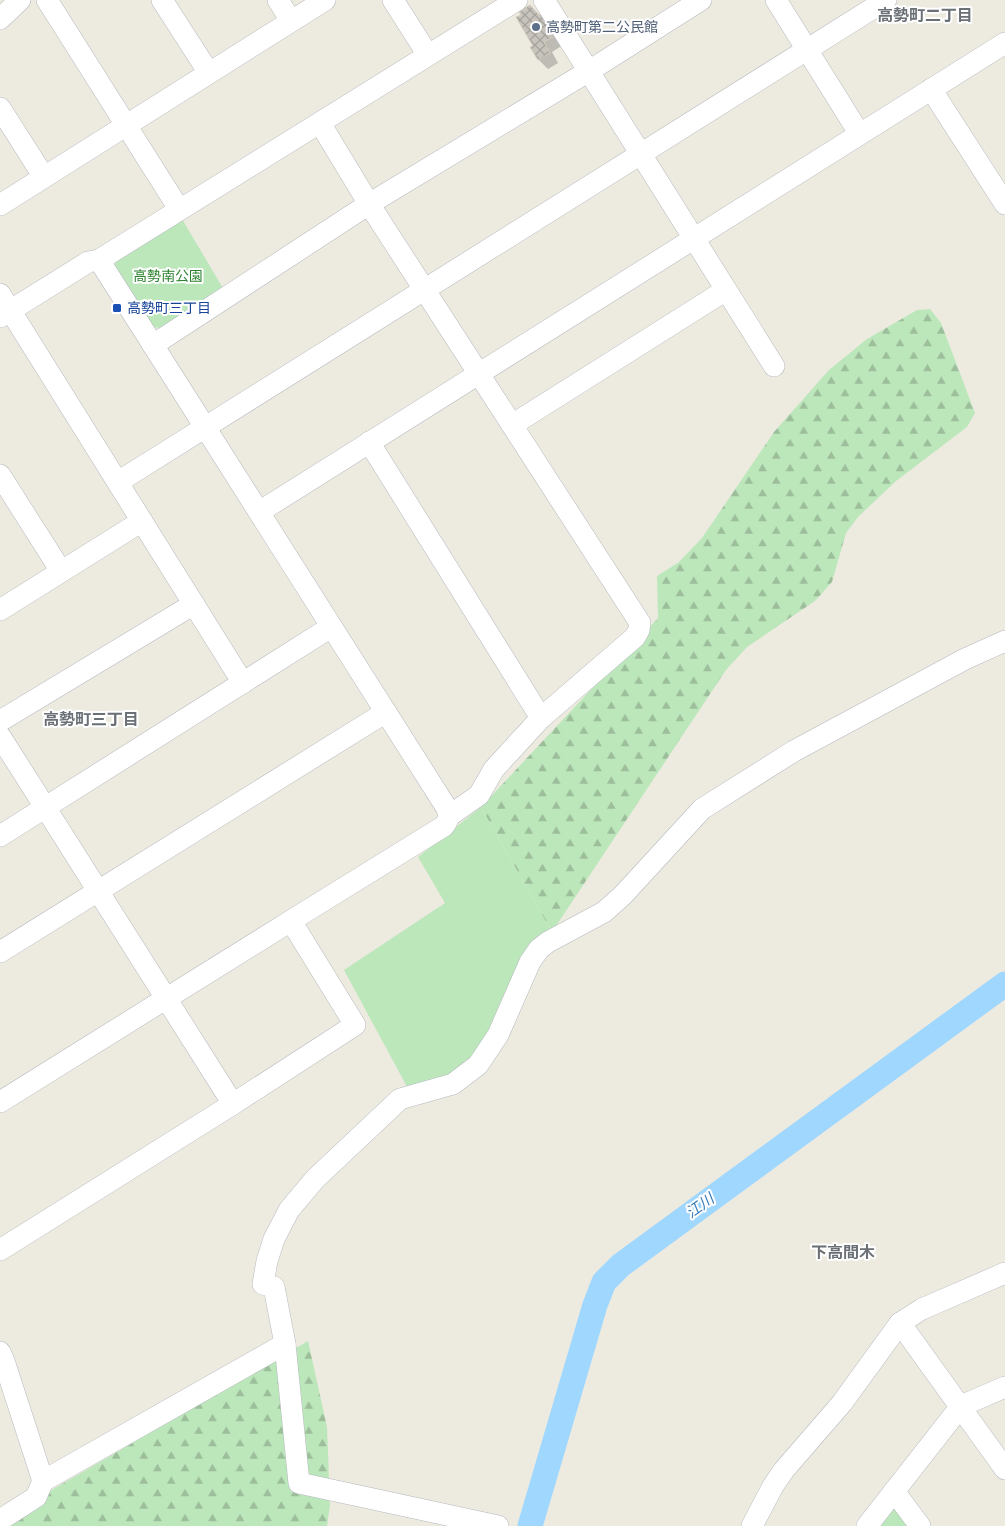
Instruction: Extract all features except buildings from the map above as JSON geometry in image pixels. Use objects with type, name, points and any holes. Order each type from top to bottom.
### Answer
[{"type":"street","points":[[0,19],[20,0]]},
{"type":"street","points":[[47,0],[179,209]]},
{"type":"street","points":[[162,0],[209,73]]},
{"type":"street","points":[[278,0],[291,22]]},
{"type":"street","points":[[0,205],[325,0]]},
{"type":"street","points":[[394,0],[428,56]]},
{"type":"street","points":[[243,683],[118,482],[4,307],[88,262],[98,260],[517,0]]},
{"type":"street","points":[[544,0],[774,366]]},
{"type":"street","points":[[153,345],[369,204],[589,71],[701,0]]},
{"type":"street","points":[[776,0],[859,134]]},
{"type":"street","points":[[118,482],[886,0]]},
{"type":"street","points":[[259,512],[1005,43]]},
{"type":"street","points":[[931,89],[1005,204]]},
{"type":"street","points":[[0,108],[44,177]]},
{"type":"street","points":[[0,1102],[166,997],[444,826],[449,816],[479,795],[494,769],[541,718],[635,638],[639,630],[640,623],[424,290],[320,123]]},
{"type":"street","points":[[98,260],[446,807],[449,816]]},
{"type":"street","points":[[512,425],[726,290]]},
{"type":"street","points":[[369,442],[541,718]]},
{"type":"street","points":[[3,486],[61,571]]},
{"type":"street","points":[[0,610],[142,521]]},
{"type":"street","points":[[0,721],[194,604]]},
{"type":"street","points":[[0,836],[331,627]]},
{"type":"street","points":[[498,1526],[299,1483],[285,1344],[274,1287],[263,1284],[266,1261],[289,1210],[316,1179],[400,1099],[453,1084],[478,1065],[498,1035],[530,962],[540,949],[548,942],[604,912],[623,895],[702,809],[794,751],[965,659],[1005,641]]},
{"type":"street","points":[[0,952],[386,712]]},
{"type":"street","points":[[0,736],[233,1104]]},
{"type":"street","points":[[0,1250],[233,1104],[355,1024],[291,921]]},
{"type":"street","points":[[752,1526],[773,1486],[784,1470],[842,1403],[900,1323],[922,1309],[1005,1273]]},
{"type":"street","points":[[900,1323],[1005,1469]]},
{"type":"street","points":[[0,1520],[36,1497],[44,1481],[285,1344]]},
{"type":"street","points":[[0,1352],[44,1481]]},
{"type":"street","points":[[867,1526],[961,1406],[1005,1387]]},
{"type":"street","points":[[894,1491],[920,1526]]},
{"type":"green space","name":"高勢南公園","points":[[182,219],[224,290],[163,328],[150,327],[113,270],[117,259]]},
{"type":"green space","points":[[930,309],[941,323],[975,413],[967,427],[896,481],[858,517],[846,533],[832,582],[815,601],[747,647],[726,670],[552,932],[481,807],[658,618],[657,576],[679,562],[702,538],[774,432],[829,370],[867,339],[917,310]]},
{"type":"green space","points":[[481,807],[552,932],[478,1065],[412,1096],[344,970],[445,903],[418,857]]},
{"type":"green space","points":[[308,1341],[327,1427],[330,1505],[327,1526],[0,1526],[0,1520]]},
{"type":"green space","points":[[887,1508],[900,1508],[913,1526],[873,1526]]},
{"type":"waterway","name":"江川","points":[[530,1526],[595,1305],[604,1282],[621,1265],[1005,984]]},
{"type":"place","name":"高勢町第二公民館","points":[[536,27]]},
{"type":"place","name":"高勢町三丁目","points":[[117,308]]},
{"type":"district","name":"高勢町二丁目","points":[[925,15]]},
{"type":"district","name":"高勢町三丁目","points":[[91,719]]},
{"type":"district","name":"下高間木","points":[[843,1252]]}]
